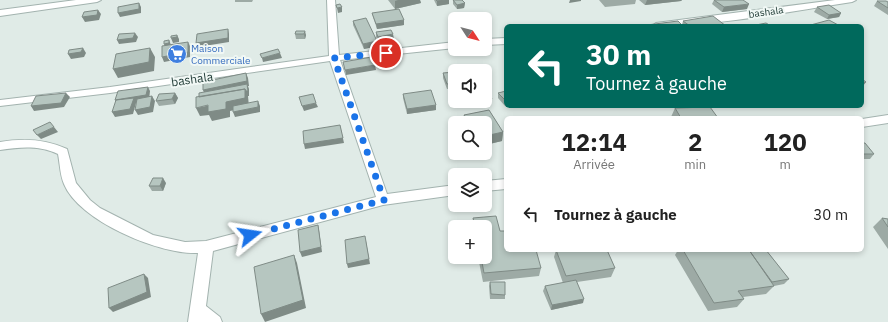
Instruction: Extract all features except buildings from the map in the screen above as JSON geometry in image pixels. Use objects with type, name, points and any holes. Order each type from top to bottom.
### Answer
[{"type":"street","points":[[0,13],[97,0]]},
{"type":"street","points":[[331,0],[334,58],[384,200]]},
{"type":"street","name":"bashala","points":[[672,24],[852,0]]},
{"type":"street","points":[[492,42],[504,41]]},
{"type":"street","name":"bashala","points":[[0,103],[110,90],[334,58],[448,46]]},
{"type":"street","points":[[864,123],[888,119]]},
{"type":"street","points":[[0,146],[22,142],[53,146],[63,152],[70,184],[85,204],[95,212],[150,240],[185,248],[206,247],[384,200],[448,191]]},
{"type":"street","points":[[492,185],[504,184]]},
{"type":"street","points":[[206,247],[197,315],[214,322]]},
{"type":"place","name":"Maison Commerciale","points":[[177,54]]},
{"type":"route","points":[[250,235],[384,200],[334,58],[386,53]]}]
